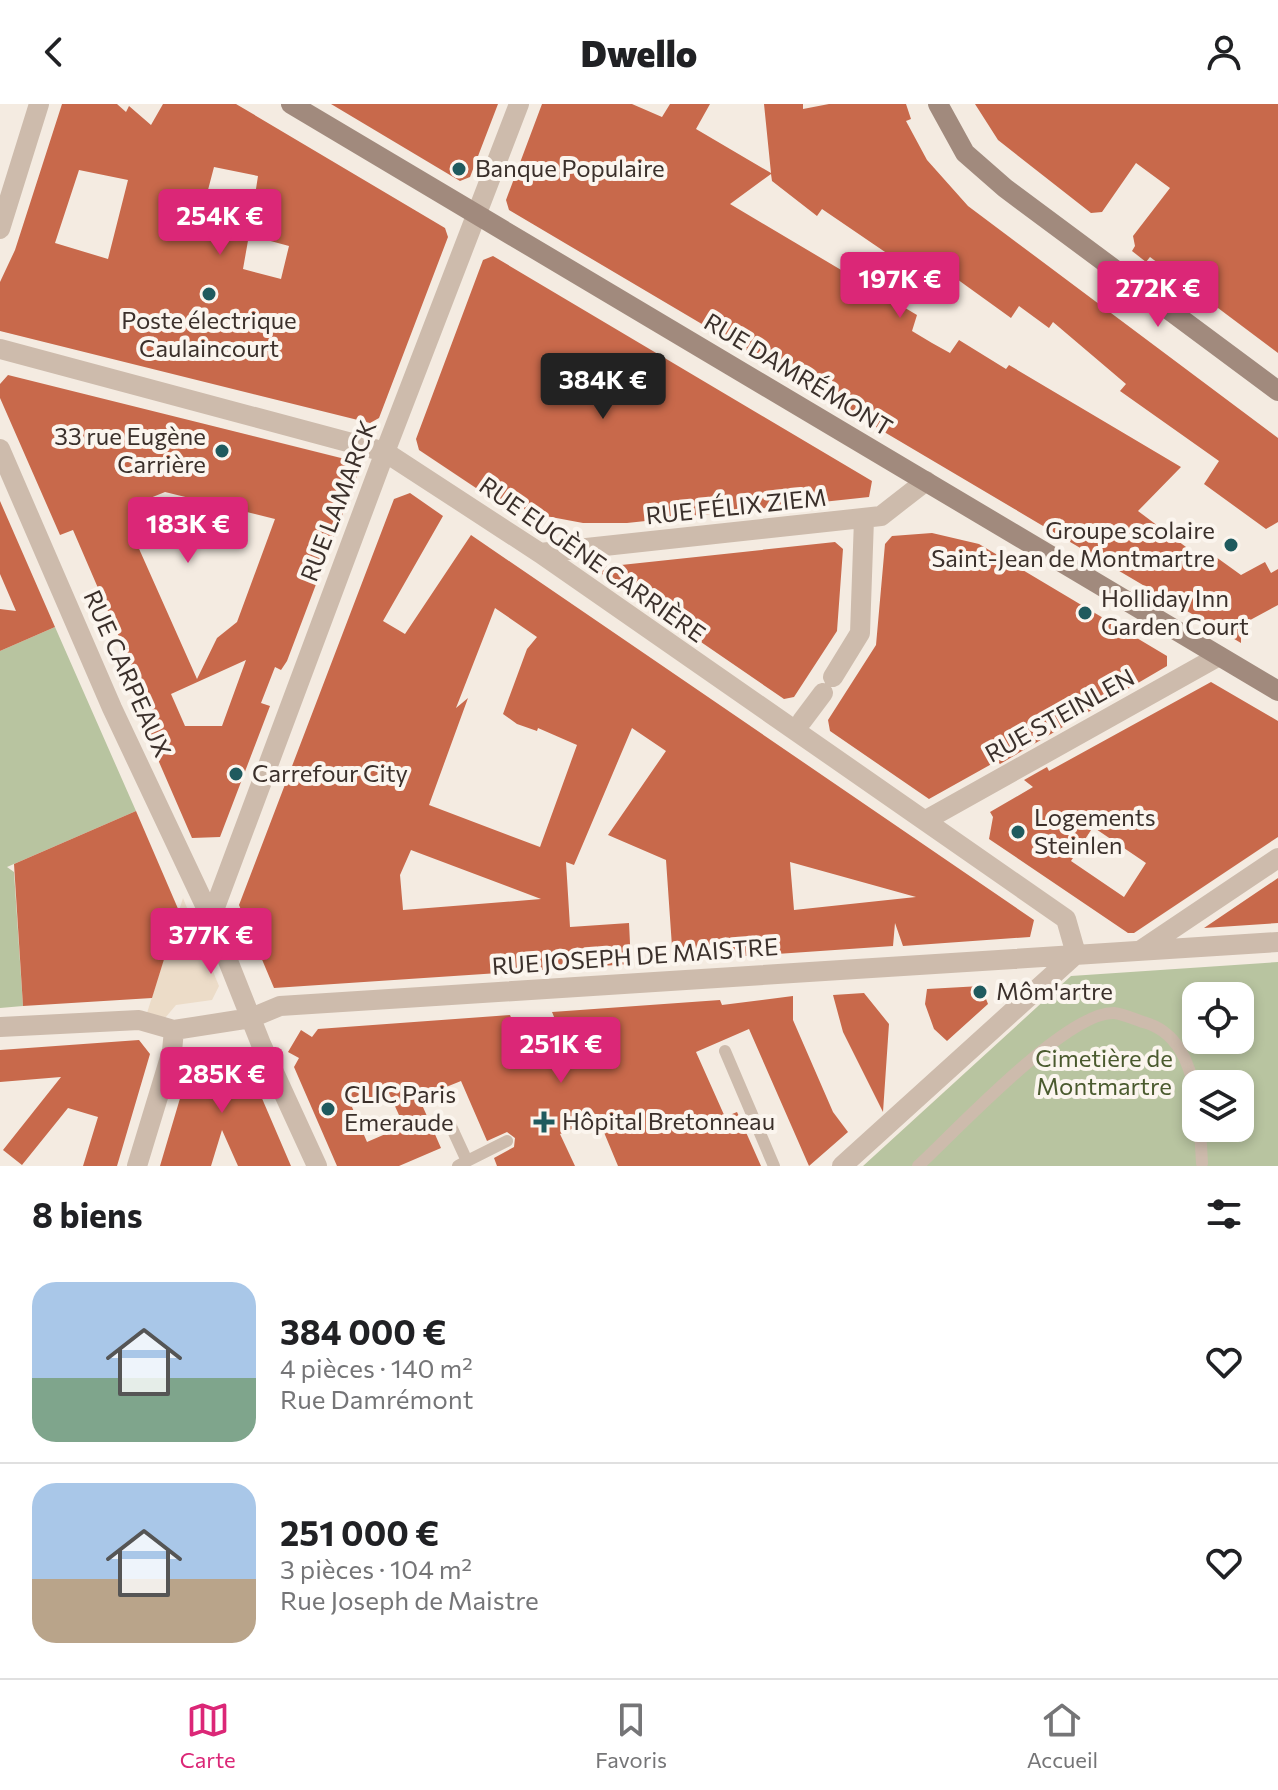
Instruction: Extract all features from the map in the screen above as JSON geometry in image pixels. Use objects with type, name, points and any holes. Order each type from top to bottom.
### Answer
[{"type":"street","points":[[0,229],[39,104]]},
{"type":"street","name":"RUE DAMRÉMONT","points":[[291,104],[476,217],[1278,691]]},
{"type":"street","name":"RUE LAMARCK","points":[[211,918],[519,104]]},
{"type":"street","points":[[938,104],[965,153],[1005,188],[1278,391]]},
{"type":"street","name":"RUE EUGÈNE CARRIÈRE","points":[[0,349],[385,452],[540,553],[1066,919],[1076,954]]},
{"type":"street","name":"RUE CARPEAUX","points":[[0,449],[86,647],[211,918],[251,1018]]},
{"type":"street","name":"RUE FÉLIX ZIEM","points":[[540,553],[881,516],[926,481]]},
{"type":"street","points":[[802,721],[860,633],[864,519]]},
{"type":"street","name":"RUE STEINLEN","points":[[926,820],[1219,656]]},
{"type":"street","points":[[1141,950],[1278,858]]},
{"type":"street","name":"RUE JOSEPH DE MAISTRE","points":[[0,1027],[139,1020],[174,1030],[251,1018],[280,1006],[1278,942]]},
{"type":"street","points":[[842,1166],[1076,954]]},
{"type":"street","points":[[251,1018],[317,1166]]},
{"type":"street","points":[[137,1166],[172,1051],[174,1030]]},
{"type":"lane","points":[[918,1166],[1050,1043],[1080,1022],[1112,1013],[1153,1024],[1179,1045],[1190,1070]]},
{"type":"lane","points":[[725,1051],[774,1166]]},
{"type":"lane","points":[[449,1122],[467,1164],[507,1141]]},
{"type":"lane","points":[[1201,1142],[1202,1163]]},
{"type":"green space","points":[[55,627],[136,811],[7,867],[14,872],[23,1006],[0,1008],[0,651]]},
{"type":"green space","name":"Cimetière de Montmartre","points":[[1278,962],[1278,1166],[863,1166],[1071,976]]},
{"type":"shaded area","points":[[183,898],[219,986],[212,1000],[176,1005],[165,1018],[147,1013]]},
{"type":"building","points":[[62,104],[117,104],[126,112],[129,106],[151,125],[163,104],[236,104],[445,228],[448,237],[379,418],[370,423],[0,331],[0,282],[15,250]],"holes":[[[214,167],[258,176],[251,221],[203,209]],[[79,170],[128,180],[108,259],[55,243]],[[249,235],[289,246],[281,279],[243,269]]]},
{"type":"building","points":[[331,104],[498,104],[470,177],[460,181]]},
{"type":"building","points":[[542,104],[632,104],[662,117],[670,104],[710,104],[696,129],[771,173],[764,104],[803,104],[803,109],[829,104],[906,104],[911,119],[906,121],[927,160],[968,206],[1278,438],[1278,522],[1266,529],[1204,484],[1219,461],[1120,391],[1126,384],[1053,322],[1049,328],[1019,306],[1011,318],[943,269],[932,284],[822,209],[817,216],[772,181],[771,174],[730,204],[917,315],[912,331],[932,343],[950,353],[959,340],[1006,369],[1009,365],[1181,467],[1138,511],[1210,565],[1216,557],[1241,575],[1265,562],[1271,573],[1278,569],[1278,605],[1241,625],[1241,643],[509,210],[506,200]]},
{"type":"building","points":[[975,104],[1278,104],[1278,353],[1150,257],[1146,262],[1132,251],[1135,246],[1133,236],[1170,188],[1136,163],[1102,212],[1091,213],[998,140]]},
{"type":"building","points":[[493,256],[872,481],[869,497],[627,523],[583,523],[535,514],[476,488],[419,450],[416,439],[483,260]]},
{"type":"building","points":[[8,375],[349,460],[357,476],[287,661],[281,670],[275,667],[261,703],[270,706],[220,837],[192,838],[136,709],[148,704],[73,530],[60,535],[0,398],[0,384]],"holes":[[[165,492],[275,519],[237,622],[217,638],[197,679],[128,524],[133,505]],[[246,660],[222,726],[185,726],[171,694]]]},
{"type":"building","points":[[410,493],[443,516],[383,621],[405,634],[471,535],[1034,920],[1030,937],[903,946],[895,923],[893,946],[673,961],[666,860],[608,835],[666,751],[632,728],[574,865],[566,862],[570,927],[629,923],[631,964],[274,988],[239,905],[394,499]],"holes":[[[495,608],[537,637],[527,649],[503,714],[517,724],[537,731],[538,728],[577,745],[540,847],[429,805],[468,698],[456,708]],[[411,850],[541,899],[403,910],[400,875]],[[790,862],[916,897],[794,910]]]},
{"type":"building","points":[[0,501],[55,627],[0,651],[0,609],[16,611],[0,574]]},
{"type":"building","points":[[932,533],[979,544],[1167,656],[1167,666],[1000,764],[997,761],[929,799],[830,731],[828,720],[876,645],[885,544],[892,536]]},
{"type":"building","points":[[835,542],[843,549],[837,631],[794,697],[784,699],[593,568]]},
{"type":"building","points":[[1211,682],[1278,721],[1278,837],[1134,933],[1128,933],[989,839],[993,817],[990,812],[1033,787],[1024,780],[1047,767],[1049,771]],"holes":[[[1093,827],[1146,863],[1124,897],[1071,861]]]},
{"type":"building","points":[[136,811],[179,911],[152,998],[23,1006],[14,864]]},
{"type":"building","points":[[1278,878],[1278,923],[1204,928]]},
{"type":"building","points":[[981,986],[988,1004],[947,1041],[934,1029],[925,1004],[927,989]]},
{"type":"building","points":[[864,993],[889,1024],[883,1112],[843,1032],[833,995]]},
{"type":"building","name":"Hôpital Bretonneau","points":[[793,996],[793,1020],[833,1112],[848,1132],[809,1166],[749,1029],[696,1052],[725,1117],[737,1112],[761,1166],[618,1166],[598,1118],[560,1134],[575,1166],[497,1166],[494,1158],[514,1147],[515,1138],[507,1132],[487,1141],[461,1081],[419,1098],[441,1148],[399,1166],[337,1166],[294,1067],[299,1058],[288,1052],[301,1030],[312,1037],[318,1029],[510,1015],[532,1067],[568,1051],[552,1012],[720,1000],[722,1005]],"holes":[[[388,1091],[404,1126],[367,1142],[352,1107]]]},
{"type":"building","points":[[139,1040],[150,1054],[117,1166],[83,1166],[98,1117],[68,1108],[22,1165],[3,1150],[61,1077],[0,1082],[0,1050]]},
{"type":"building","points":[[240,1047],[291,1166],[238,1166],[222,1130],[211,1166],[160,1166],[194,1051]]},
{"type":"place","name":"Banque Populaire","points":[[459,169]]},
{"type":"place","name":"Poste électrique Caulaincourt","points":[[209,294]]},
{"type":"place","name":"33 rue Eugène Carrière","points":[[222,451]]},
{"type":"place","name":"Groupe scolaire Saint-Jean de Montmartre","points":[[1231,545]]},
{"type":"place","name":"Holliday Inn Garden Court","points":[[1085,613]]},
{"type":"place","name":"Carrefour City","points":[[236,774]]},
{"type":"place","name":"Logements Steinlen","points":[[1018,832]]},
{"type":"place","name":"Môm'artre","points":[[980,992]]},
{"type":"place","name":"CLIC Paris Emeraude","points":[[328,1109]]},
{"type":"place","name":"Hôpital Bretonneau","points":[[544,1122]]}]
